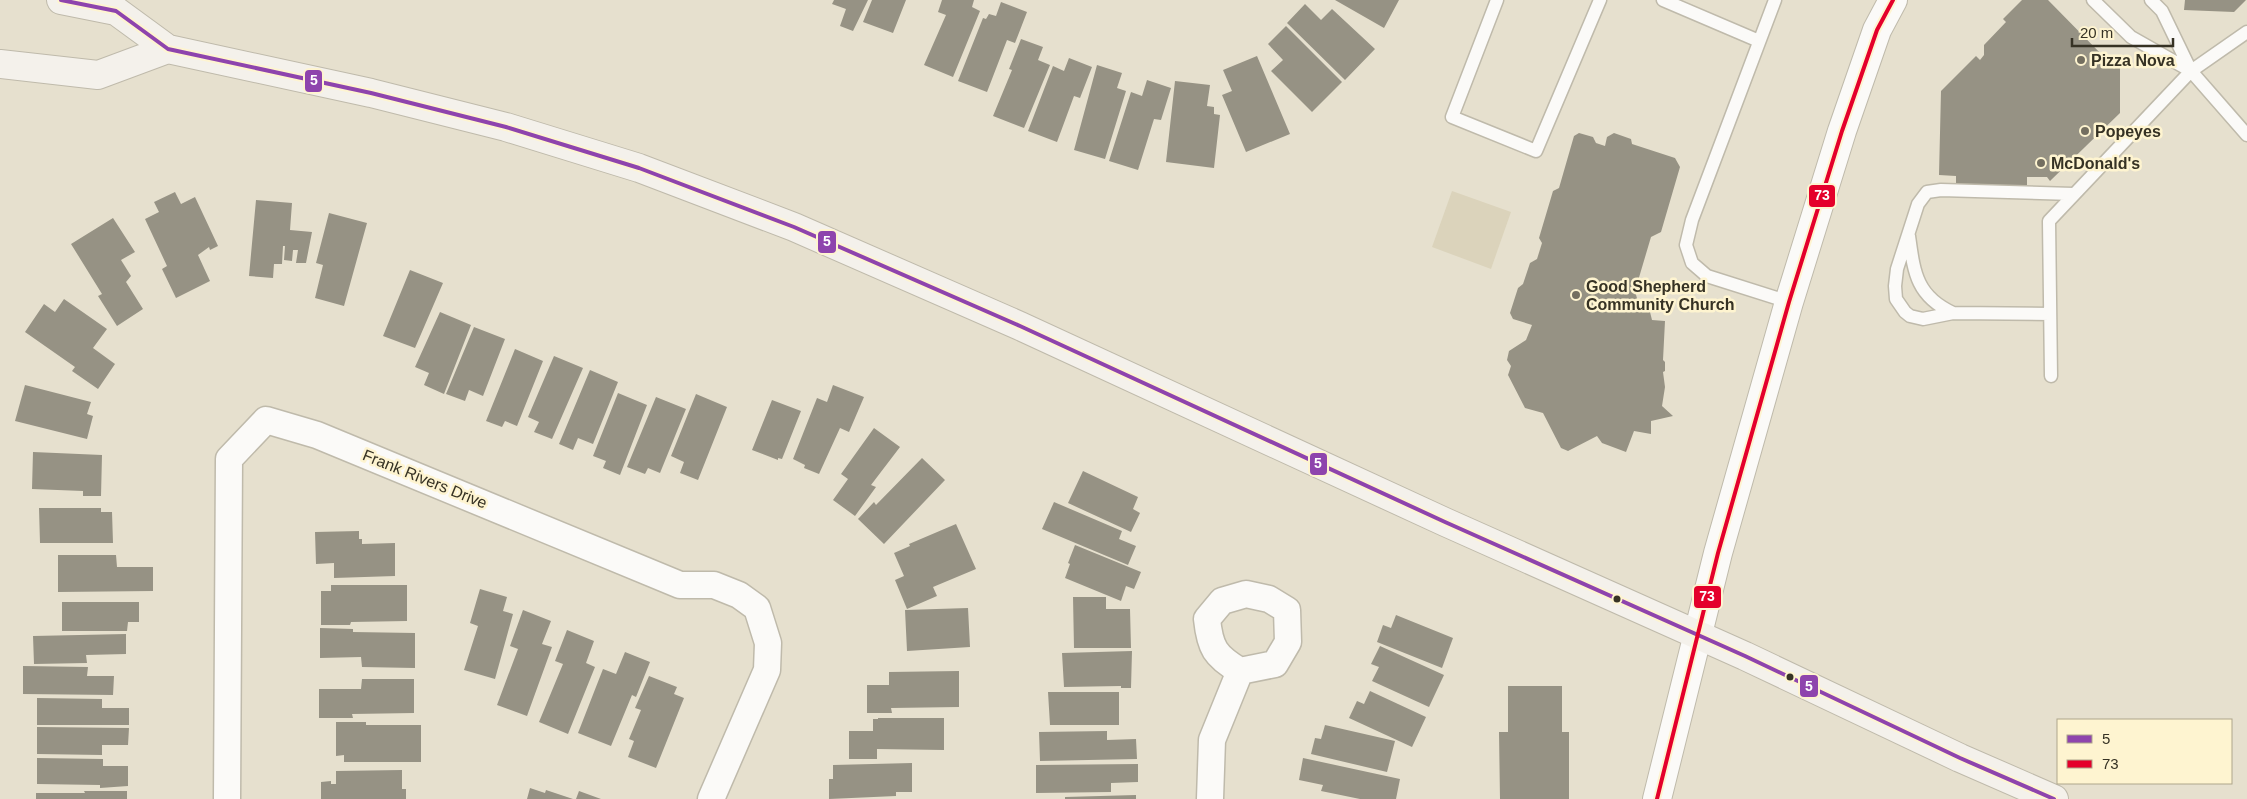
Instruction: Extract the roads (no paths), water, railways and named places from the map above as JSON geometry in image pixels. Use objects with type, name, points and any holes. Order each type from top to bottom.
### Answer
[{"type":"main road","points":[[61,0],[116,11],[168,49],[371,93],[506,128],[639,168],[794,227],[1020,326],[1445,522],[1754,660],[1960,758],[2054,799]]},
{"type":"main road","points":[[0,64],[98,75],[168,49]]},
{"type":"street","points":[[1656,799],[1697,636],[1789,302],[1842,131],[1877,30],[1893,0]]},
{"type":"street","name":"Frank Rivers Drive","points":[[227,799],[228,459],[266,420],[317,435],[680,585],[714,585],[722,588],[739,595],[757,608],[768,643],[767,670],[711,799]]},
{"type":"street","points":[[1210,799],[1212,740],[1240,671]]},
{"type":"lane","points":[[1497,0],[1452,117],[1536,151],[1600,0]]},
{"type":"lane","points":[[1663,0],[1691,5],[1759,41]]},
{"type":"lane","points":[[1775,0],[1692,220],[1686,245],[1692,263],[1707,276],[1789,302]]},
{"type":"lane","points":[[2093,0],[2131,37],[2191,70]]},
{"type":"lane","points":[[2151,0],[2162,11],[2191,70],[2247,135]]},
{"type":"lane","points":[[2051,376],[2049,221],[2191,70],[2247,32]]},
{"type":"lane","points":[[2050,314],[1953,313],[1923,319],[1910,316],[1899,306],[1895,286],[1896,269],[1918,204],[1927,192],[1934,190],[2073,194]]},
{"type":"lane","points":[[1909,235],[1914,269],[1923,291],[1939,307],[1953,313]]},
{"type":"place","name":"Pizza Nova","points":[[2081,60]]},
{"type":"place","name":"Popeyes","points":[[2085,131]]},
{"type":"place","name":"McDonald's","points":[[2041,163]]},
{"type":"place","name":"Good Shepherd Community Church","points":[[1576,295]]}]
